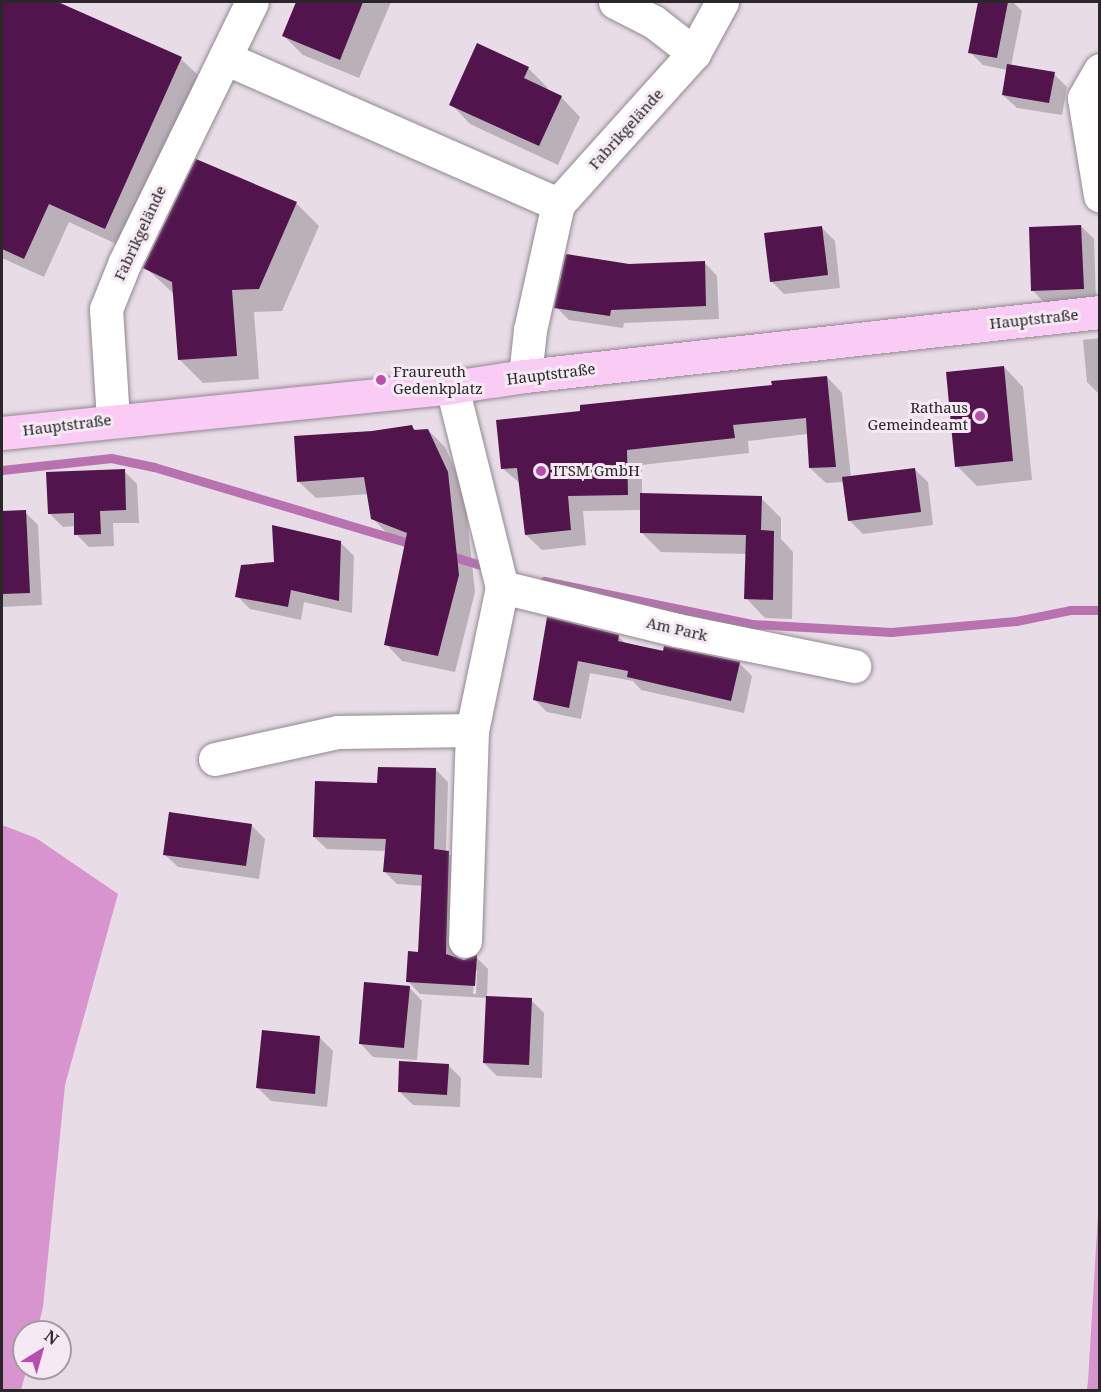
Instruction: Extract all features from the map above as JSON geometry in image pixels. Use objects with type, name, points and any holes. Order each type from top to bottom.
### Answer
[{"type":"main road","name":"Hauptstraße","points":[[2,433],[452,387],[525,376],[1100,312]]},
{"type":"street","name":"Fabrikgelände","points":[[113,420],[106,309],[125,262],[252,2]]},
{"type":"street","points":[[615,2],[654,22],[694,53]]},
{"type":"street","name":"Fabrikgelände","points":[[525,376],[530,330],[558,204],[694,53],[722,2]]},
{"type":"street","points":[[225,58],[558,204]]},
{"type":"street","points":[[1100,70],[1084,98],[1100,196]]},
{"type":"street","points":[[452,387],[502,587],[471,730],[465,941]]},
{"type":"street","name":"Am Park","points":[[502,587],[678,630],[854,666]]},
{"type":"street","points":[[215,759],[338,732],[471,730]]},
{"type":"shaded area","points":[[2,825],[36,838],[118,894],[65,1085],[43,1307],[40,1320],[12,1320],[12,1380],[24,1380],[21,1390],[2,1390]]},
{"type":"shaded area","points":[[1099,1197],[1099,1390],[1087,1390],[1088,1381]]},
{"type":"building","points":[[2,2],[58,2],[182,57],[105,229],[49,204],[24,259],[2,249]]},
{"type":"building","points":[[296,2],[363,2],[340,60],[282,36]]},
{"type":"building","points":[[978,2],[1008,2],[997,58],[968,53]]},
{"type":"building","points":[[477,43],[529,67],[524,78],[562,96],[539,146],[449,105]]},
{"type":"building","points":[[1007,64],[1055,72],[1049,103],[1002,95]]},
{"type":"building","points":[[196,159],[297,202],[259,289],[232,290],[237,356],[178,360],[172,282],[143,268]]},
{"type":"building","points":[[1081,225],[1084,289],[1031,291],[1029,227]]},
{"type":"building","points":[[822,226],[828,275],[770,282],[764,233]]},
{"type":"building","points":[[566,254],[629,264],[705,261],[706,306],[611,310],[610,316],[554,308]]},
{"type":"building","name":"Rathaus Gemeindeamt","points":[[1004,366],[1013,461],[955,467],[946,372]]},
{"type":"building","points":[[827,376],[836,467],[809,468],[806,418],[733,425],[735,438],[627,450],[628,495],[568,496],[571,530],[525,535],[517,468],[501,469],[496,420],[580,411],[580,405],[772,385],[771,381]]},
{"type":"building","points":[[412,425],[414,430],[428,429],[448,472],[459,575],[438,656],[384,645],[407,533],[371,519],[364,477],[297,482],[294,436],[372,431]]},
{"type":"building","points":[[915,468],[921,512],[848,521],[842,477]]},
{"type":"building","points":[[125,469],[126,510],[100,511],[101,534],[74,535],[74,513],[48,514],[46,472]]},
{"type":"building","points":[[640,493],[762,496],[761,530],[774,531],[773,600],[744,599],[746,535],[640,533]]},
{"type":"building","points":[[26,510],[30,593],[2,594],[2,511]]},
{"type":"building","points":[[272,525],[341,541],[339,601],[291,590],[288,607],[235,597],[241,565],[274,562]]},
{"type":"building","points":[[547,617],[619,635],[618,641],[663,651],[664,646],[740,662],[731,701],[627,677],[628,671],[578,661],[569,708],[533,700]]},
{"type":"building","points":[[378,767],[436,768],[434,849],[449,851],[446,954],[464,960],[477,955],[475,986],[406,982],[408,951],[418,952],[422,875],[383,872],[386,839],[313,837],[315,781],[377,783]]},
{"type":"building","points":[[169,812],[252,824],[246,866],[163,855]]},
{"type":"building","points":[[364,982],[410,986],[404,1048],[359,1044]]},
{"type":"building","points":[[486,996],[532,998],[529,1065],[483,1063]]},
{"type":"building","points":[[262,1030],[320,1036],[315,1094],[256,1088]]},
{"type":"building","points":[[399,1061],[449,1064],[447,1095],[398,1092]]},
{"type":"waterway","points":[[2,470],[111,458],[154,467],[415,545]]},
{"type":"waterway","points":[[445,554],[490,568]]},
{"type":"waterway","points":[[544,581],[752,624],[891,632],[1016,621],[1070,610],[1100,610]]},
{"type":"place","name":"Fraureuth Gedenkplatz","points":[[381,380]]},
{"type":"place","name":"Rathaus Gemeindeamt","points":[[980,416]]},
{"type":"place","name":"ITSM GmbH","points":[[541,471]]}]
